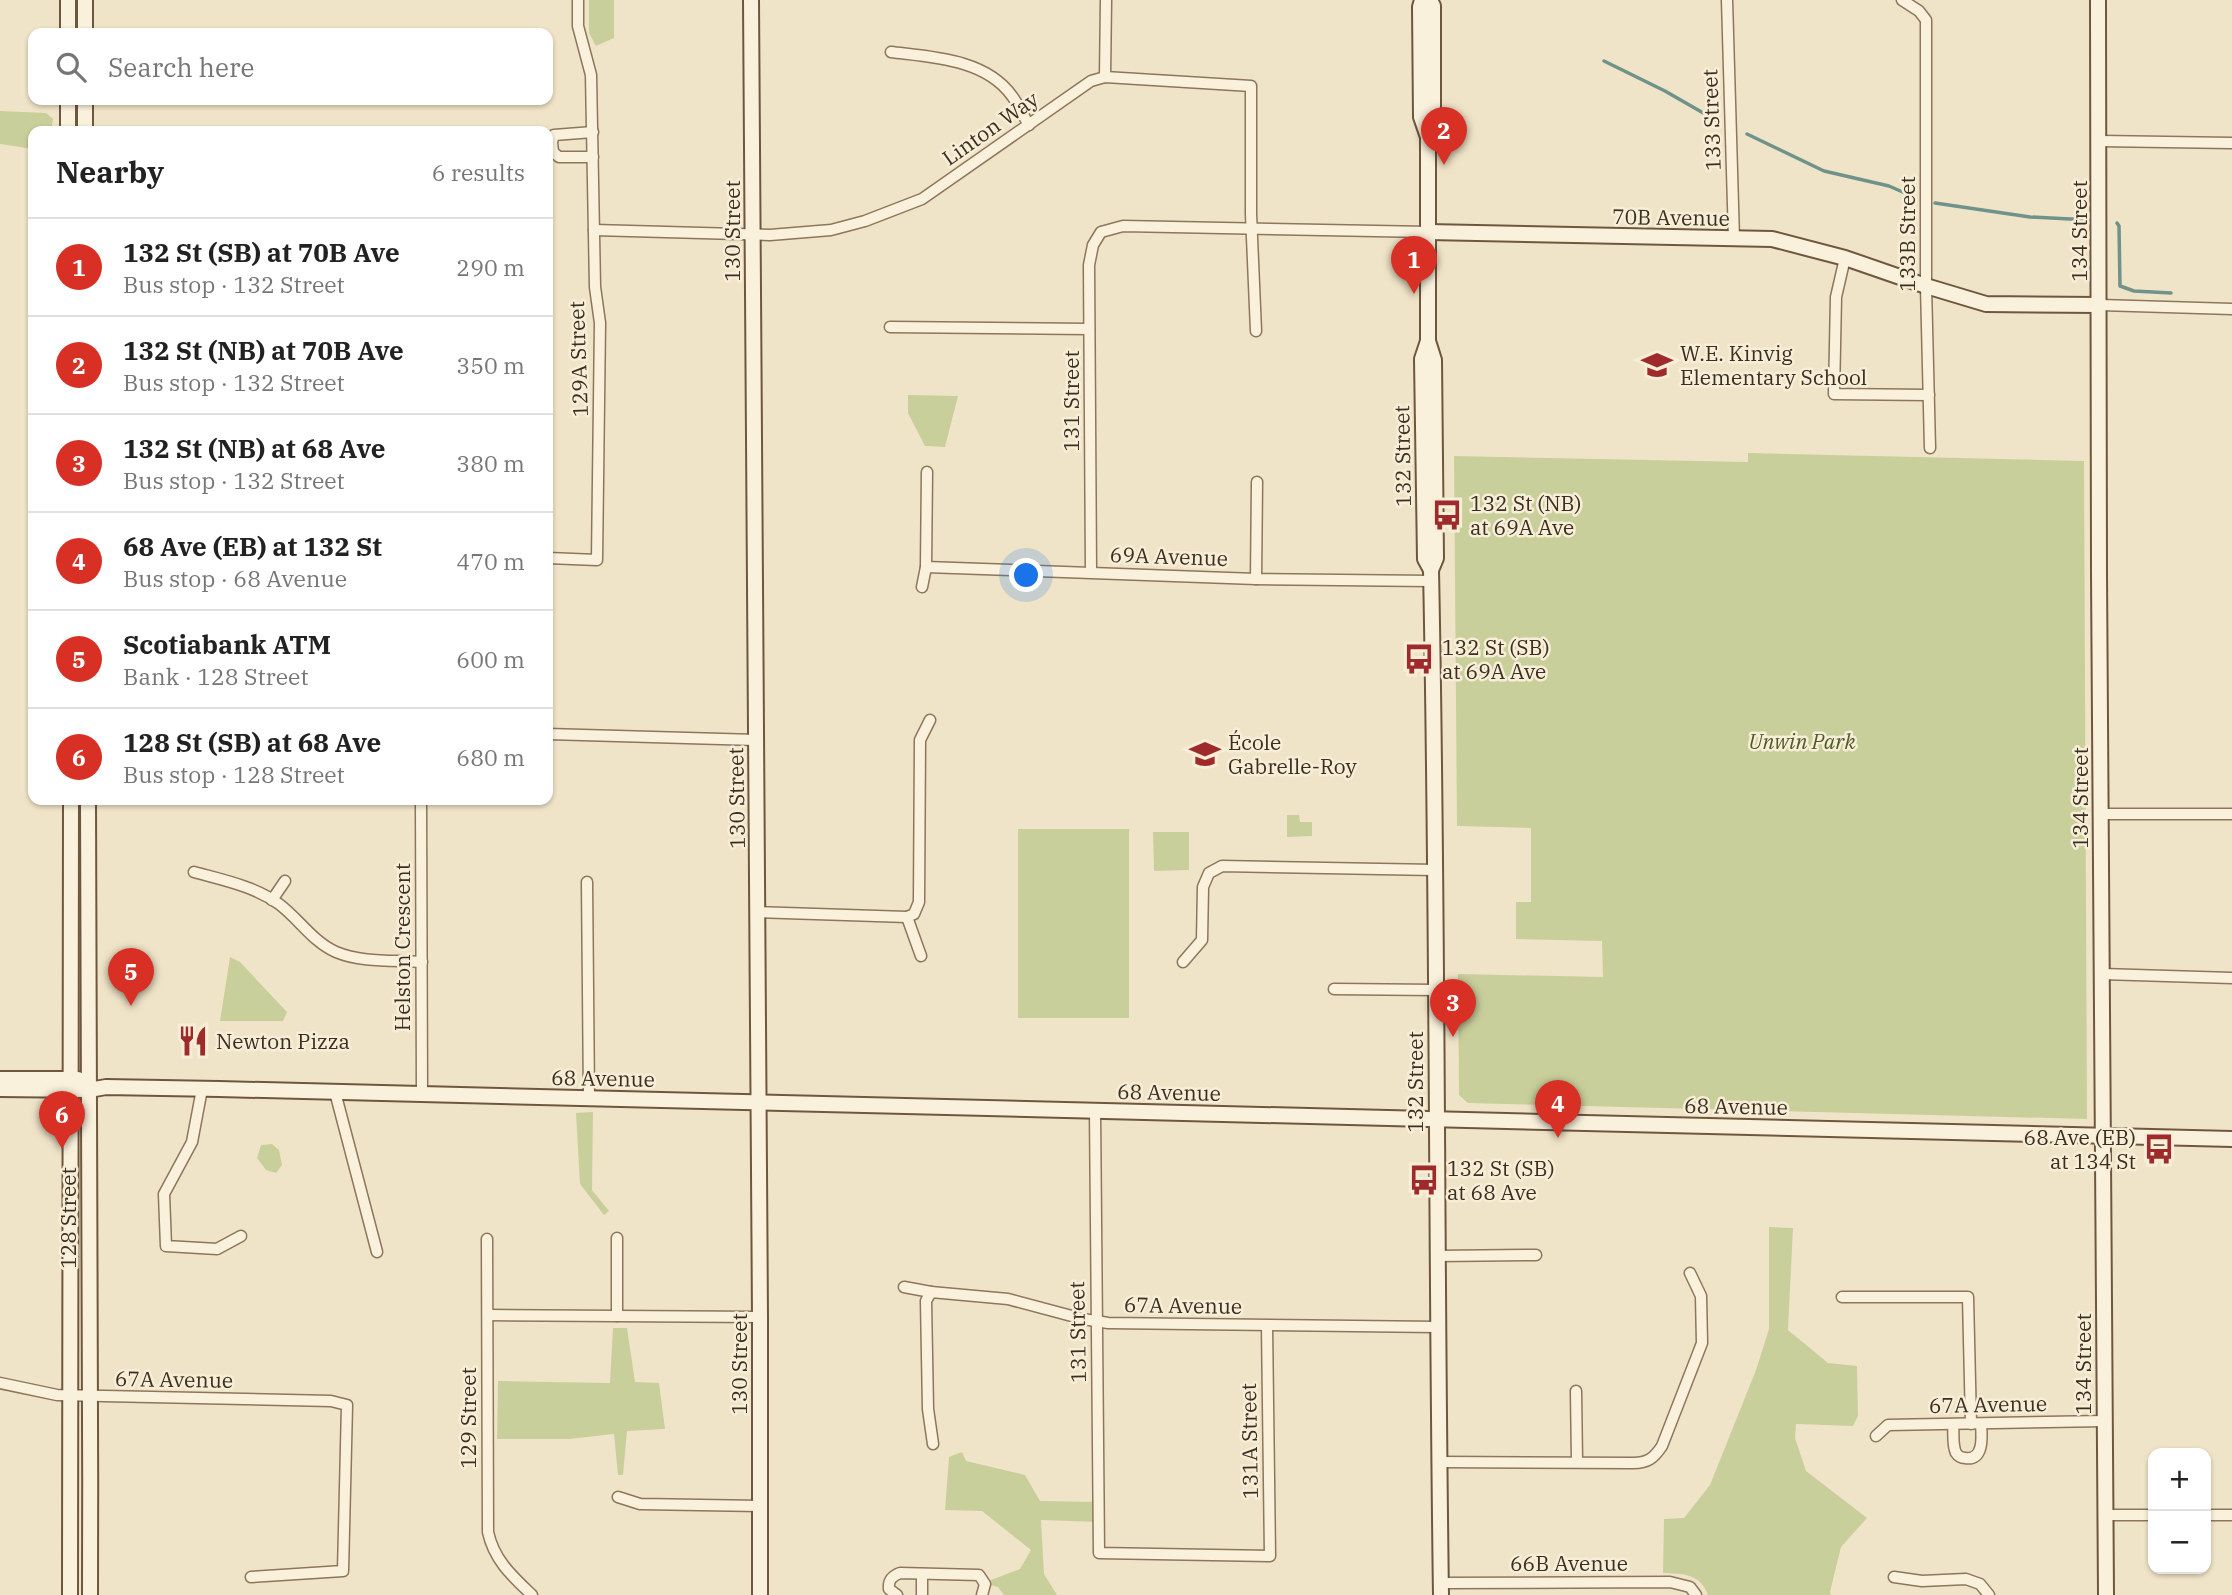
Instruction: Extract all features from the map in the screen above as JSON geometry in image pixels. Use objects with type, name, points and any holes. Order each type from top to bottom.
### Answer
[{"type":"street","points":[[68,0],[68,28]]},
{"type":"street","points":[[85,0],[85,28]]},
{"type":"street","name":"129A Street","points":[[553,558],[597,560],[600,323],[595,287],[591,75],[578,26],[578,0]]},
{"type":"street","name":"130 Street","points":[[751,0],[760,1595]]},
{"type":"street","points":[[1105,0],[1105,77],[1251,86],[1251,215],[1256,331]]},
{"type":"street","name":"132 Street","points":[[1422,0],[1421,117],[1428,137]]},
{"type":"street","name":"132 Street","points":[[1430,0],[1433,6],[1433,117],[1428,137],[1428,341],[1422,359],[1425,559],[1431,575],[1434,680],[1441,1589]]},
{"type":"street","name":"133 Street","points":[[1727,0],[1734,239]]},
{"type":"street","name":"133B Street","points":[[1902,0],[1920,11],[1926,20],[1926,286],[1930,448]]},
{"type":"street","name":"134 Street","points":[[2098,0],[2106,1595]]},
{"type":"street","points":[[891,52],[958,61],[986,74],[1011,94],[1028,125]]},
{"type":"street","name":"Linton Way","points":[[753,234],[831,230],[922,199],[1091,81],[1105,77]]},
{"type":"street","points":[[68,105],[68,126]]},
{"type":"street","points":[[85,105],[85,126]]},
{"type":"street","points":[[553,138],[554,135],[561,133],[593,132]]},
{"type":"street","points":[[2099,141],[2232,143]]},
{"type":"street","points":[[553,152],[559,157],[593,157]]},
{"type":"street","name":"70B Avenue","points":[[1101,232],[1123,226],[1772,239],[1845,258],[1992,305],[2232,309]]},
{"type":"street","points":[[594,230],[753,234]]},
{"type":"street","name":"131 Street","points":[[1091,572],[1089,265],[1093,245],[1101,232]]},
{"type":"street","points":[[1845,258],[1836,297],[1834,394],[1929,395]]},
{"type":"street","points":[[890,327],[1089,329]]},
{"type":"street","points":[[922,587],[926,567],[926,472]]},
{"type":"street","points":[[1256,579],[1257,482]]},
{"type":"street","name":"69A Avenue","points":[[926,567],[1256,579],[1431,575]]},
{"type":"street","points":[[758,912],[907,917],[914,914],[919,902],[920,740],[930,720]]},
{"type":"street","points":[[553,734],[756,740]]},
{"type":"street","name":"128 Street","points":[[70,1595],[71,805]]},
{"type":"street","name":"128 Street","points":[[88,805],[90,1595]]},
{"type":"street","name":"Helston Crescent","points":[[421,805],[422,1094]]},
{"type":"street","points":[[2102,814],[2232,814]]},
{"type":"street","points":[[1183,961],[1202,940],[1203,887],[1209,873],[1222,866],[1435,870]]},
{"type":"street","points":[[194,872],[257,890],[321,944],[339,953],[369,959],[422,962]]},
{"type":"street","points":[[272,900],[285,881]]},
{"type":"street","points":[[587,882],[589,1098]]},
{"type":"street","points":[[907,917],[921,956]]},
{"type":"street","points":[[2102,974],[2232,978]]},
{"type":"street","points":[[1334,989],[1436,990]]},
{"type":"street","name":"68 Avenue","points":[[0,1079],[106,1087],[2232,1139]]},
{"type":"street","name":"68 Avenue","points":[[0,1089],[72,1084]]},
{"type":"street","points":[[202,1089],[192,1142],[164,1194],[166,1246],[217,1249],[240,1236]]},
{"type":"street","points":[[335,1092],[377,1252]]},
{"type":"street","name":"131 Street","points":[[1095,1111],[1099,1553],[1270,1556]]},
{"type":"street","points":[[617,1238],[617,1316]]},
{"type":"street","name":"129 Street","points":[[487,1239],[488,1532],[498,1561],[532,1595]]},
{"type":"street","points":[[1437,1256],[1536,1255]]},
{"type":"street","points":[[1440,1462],[1633,1463],[1648,1461],[1654,1457],[1662,1446],[1702,1343],[1701,1296],[1690,1273]]},
{"type":"street","name":"67A Avenue","points":[[904,1287],[929,1297],[1008,1299],[1108,1323],[1437,1327]]},
{"type":"street","points":[[929,1297],[928,1409],[933,1444]]},
{"type":"street","points":[[1842,1297],[1968,1297],[1980,1451],[1975,1456],[1968,1459],[1956,1453],[1953,1425]]},
{"type":"street","points":[[488,1315],[760,1317]]},
{"type":"street","name":"131A Street","points":[[1267,1326],[1270,1556]]},
{"type":"street","name":"67A Avenue","points":[[0,1383],[72,1396],[331,1401],[347,1405],[343,1571],[251,1577]]},
{"type":"street","points":[[1576,1391],[1577,1462]]},
{"type":"street","name":"67A Avenue","points":[[1876,1436],[1888,1425],[2104,1421]]},
{"type":"street","points":[[618,1497],[640,1504],[760,1506]]},
{"type":"street","points":[[2106,1515],[2148,1515]]},
{"type":"street","points":[[2211,1515],[2232,1515]]},
{"type":"street","points":[[897,1595],[889,1589],[888,1583],[892,1576],[900,1573],[979,1575],[985,1584],[982,1595]]},
{"type":"street","points":[[922,1574],[922,1595]]},
{"type":"street","points":[[1894,1577],[1922,1581],[1966,1579],[1980,1584],[1989,1595]]},
{"type":"street","name":"66B Avenue","points":[[1441,1589],[1670,1582],[1684,1584],[1695,1594]]},
{"type":"green space","points":[[589,0],[614,0],[614,38],[596,46],[589,33]]},
{"type":"green space","points":[[0,111],[46,113],[53,119],[52,126],[28,126],[28,148],[0,144]]},
{"type":"green space","points":[[908,395],[958,396],[945,447],[925,446],[908,413]]},
{"type":"green space","name":"Unwin Park","points":[[1748,453],[2084,461],[2087,1119],[1468,1103],[1459,1095],[1458,974],[1603,977],[1602,941],[1516,939],[1516,902],[1531,902],[1531,828],[1457,826],[1454,456],[1748,462]]},
{"type":"green space","points":[[1287,815],[1299,815],[1300,822],[1312,822],[1312,836],[1287,837]]},
{"type":"green space","points":[[1018,829],[1129,829],[1129,1018],[1018,1018]]},
{"type":"green space","points":[[1153,832],[1189,832],[1189,870],[1154,871]]},
{"type":"green space","points":[[230,957],[240,962],[287,1012],[283,1021],[220,1021]]},
{"type":"green space","points":[[593,1112],[592,1190],[609,1211],[604,1215],[580,1184],[576,1113]]},
{"type":"green space","points":[[272,1144],[279,1150],[282,1165],[276,1173],[266,1170],[257,1158],[261,1145]]},
{"type":"green space","points":[[1769,1227],[1793,1228],[1788,1330],[1828,1363],[1857,1366],[1858,1416],[1853,1426],[1796,1424],[1795,1438],[1806,1471],[1867,1518],[1841,1547],[1831,1595],[1708,1595],[1700,1582],[1690,1576],[1663,1573],[1664,1519],[1684,1518],[1710,1485],[1756,1370],[1769,1329]]},
{"type":"green space","points":[[613,1328],[627,1328],[635,1382],[659,1383],[665,1429],[627,1431],[623,1475],[618,1475],[614,1434],[569,1439],[497,1439],[498,1381],[610,1383]]},
{"type":"green space","points":[[962,1452],[966,1461],[1025,1475],[1040,1501],[1099,1502],[1099,1522],[1041,1520],[1044,1574],[1057,1595],[1004,1595],[998,1587],[990,1585],[991,1580],[1020,1569],[1031,1550],[982,1511],[945,1510],[949,1457]]},
{"type":"waterway","points":[[1604,61],[1719,122]]},
{"type":"waterway","points":[[1747,134],[1824,171],[1889,186],[1914,197]]},
{"type":"waterway","points":[[1935,203],[2030,217],[2089,220]]},
{"type":"waterway","points":[[2117,223],[2120,286],[2134,291],[2171,293]]},
{"type":"place","name":"132 St (NB) at 70B Ave","points":[[1444,165]]},
{"type":"place","name":"132 St (SB) at 70B Ave","points":[[1414,294]]},
{"type":"place","name":"W.E. Kinvig Elementary School","points":[[1657,365]]},
{"type":"place","name":"132 St (NB) at 69A Ave","points":[[1447,515]]},
{"type":"place","name":"132 St (SB) at 69A Ave","points":[[1419,659]]},
{"type":"place","name":"École Gabrelle-Roy","points":[[1205,754]]},
{"type":"place","name":"Scotiabank ATM","points":[[131,1006]]},
{"type":"place","name":"132 St (NB) at 68 Ave","points":[[1453,1037]]},
{"type":"place","name":"Newton Pizza","points":[[193,1041]]},
{"type":"place","name":"68 Ave (EB) at 132 St","points":[[1558,1138]]},
{"type":"place","name":"128 St (SB) at 68 Ave","points":[[62,1149]]},
{"type":"place","name":"68 Ave (EB) at 134 St","points":[[2159,1149]]},
{"type":"place","name":"132 St (SB) at 68 Ave","points":[[1424,1180]]}]
